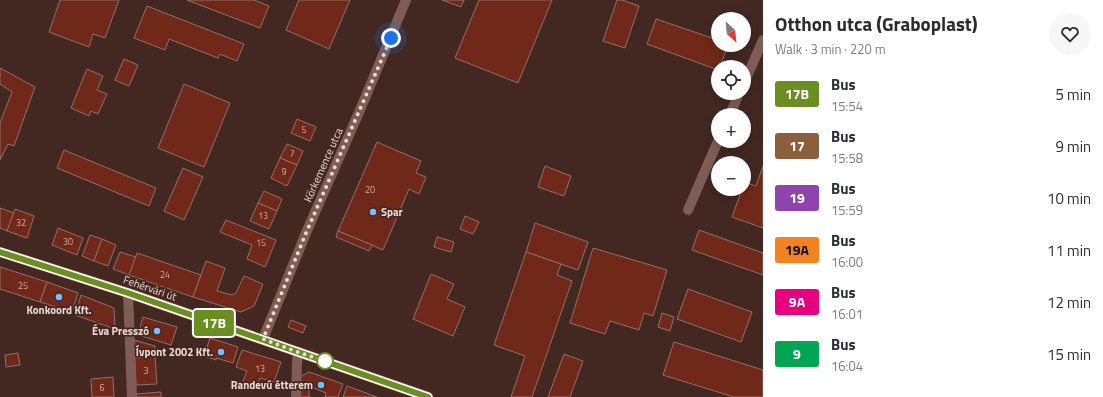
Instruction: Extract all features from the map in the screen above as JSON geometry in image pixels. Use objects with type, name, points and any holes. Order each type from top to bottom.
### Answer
[{"type":"main road","name":"Fehérvári út","points":[[0,252],[128,293],[428,397]]},
{"type":"street","name":"Körkemence utca","points":[[263,339],[306,233],[357,118],[406,0]]},
{"type":"street","points":[[751,67],[763,40]]},
{"type":"street","points":[[688,210],[715,148]]},
{"type":"street","points":[[128,293],[132,397]]},
{"type":"street","points":[[296,397],[298,352]]},
{"type":"building","points":[[60,0],[119,0],[105,38],[93,34],[89,47],[49,32]]},
{"type":"building","points":[[187,0],[254,0],[269,6],[260,28]]},
{"type":"building","points":[[299,0],[350,0],[329,49],[286,30]]},
{"type":"building","points":[[442,0],[464,0],[461,7]]},
{"type":"building","points":[[479,0],[552,0],[518,83],[455,58]]},
{"type":"building","points":[[617,0],[622,0],[639,6],[625,48],[603,41]]},
{"type":"building","points":[[147,6],[244,44],[237,61],[220,54],[218,58],[169,39],[165,50],[134,38]]},
{"type":"building","points":[[656,19],[711,38],[711,52],[725,52],[723,60],[711,60],[711,67],[647,44]]},
{"type":"building","points":[[124,59],[138,65],[129,86],[115,80]]},
{"type":"building","points":[[0,68],[35,87],[14,146],[8,144],[0,160],[0,123],[12,92],[0,84]]},
{"type":"building","points":[[87,69],[103,76],[97,90],[107,94],[98,114],[91,111],[89,116],[71,108]]},
{"type":"building","points":[[184,84],[230,103],[204,167],[158,148]]},
{"type":"building","points":[[297,119],[316,127],[310,141],[291,133]]},
{"type":"building","name":"Spar","points":[[377,142],[421,161],[416,173],[426,177],[419,194],[409,189],[383,250],[338,231]]},
{"type":"building","points":[[287,144],[303,151],[297,165],[280,158]]},
{"type":"building","points":[[64,150],[156,188],[149,206],[57,168]]},
{"type":"building","points":[[280,158],[297,165],[287,186],[271,178]]},
{"type":"building","points":[[545,166],[571,176],[564,196],[538,187]]},
{"type":"building","points":[[763,166],[763,228],[732,217],[740,196],[751,196],[751,184],[756,186]]},
{"type":"building","points":[[183,168],[203,177],[184,220],[164,211]]},
{"type":"building","points":[[264,191],[282,199],[277,211],[258,203]]},
{"type":"building","points":[[258,203],[277,211],[269,229],[250,221]]},
{"type":"building","points":[[0,208],[14,213],[7,231],[0,228]]},
{"type":"building","points":[[15,209],[34,216],[27,238],[7,231]]},
{"type":"building","points":[[465,216],[479,222],[473,234],[460,229]]},
{"type":"building","points":[[226,220],[276,240],[265,267],[247,259],[252,245],[220,232]]},
{"type":"building","points":[[535,223],[588,242],[578,270],[526,252]]},
{"type":"building","points":[[58,228],[83,238],[77,255],[52,245]]},
{"type":"building","points":[[699,230],[763,253],[763,275],[692,250]]},
{"type":"building","points":[[338,231],[372,245],[369,251],[336,237]]},
{"type":"building","points":[[90,235],[102,239],[94,261],[82,256]]},
{"type":"building","points":[[437,237],[454,242],[451,252],[434,247]]},
{"type":"building","points":[[102,239],[116,245],[108,266],[94,261]]},
{"type":"building","points":[[593,248],[667,270],[653,316],[644,313],[639,330],[610,321],[605,334],[570,323]]},
{"type":"building","points":[[120,252],[136,257],[129,275],[113,269]]},
{"type":"building","points":[[526,252],[561,264],[557,275],[572,281],[532,397],[511,397],[525,356],[494,345]]},
{"type":"building","points":[[137,253],[201,275],[193,297],[129,275]]},
{"type":"building","points":[[206,261],[225,268],[217,291],[232,295],[236,293],[244,276],[263,284],[254,306],[241,312],[193,297]]},
{"type":"building","points":[[0,267],[47,282],[40,302],[0,289]]},
{"type":"building","points":[[431,274],[454,284],[447,299],[465,307],[453,336],[413,319]]},
{"type":"building","name":"Konkoord Kft.","points":[[47,282],[78,293],[72,312],[40,302]]},
{"type":"building","points":[[688,289],[752,312],[741,342],[677,319]]},
{"type":"building","points":[[81,295],[114,308],[115,329],[75,315]]},
{"type":"building","points":[[662,313],[674,317],[670,331],[658,327]]},
{"type":"building","name":"Éva Presszó","points":[[143,317],[177,327],[171,345],[138,335]]},
{"type":"building","points":[[291,320],[306,326],[303,333],[288,327]]},
{"type":"building","name":"Ívpont 2002 Kft.","points":[[210,338],[238,347],[233,363],[204,356]]},
{"type":"building","points":[[134,340],[155,346],[155,356],[134,358]]},
{"type":"building","points":[[674,342],[763,370],[763,397],[734,397],[663,375]]},
{"type":"building","points":[[242,350],[281,362],[274,382],[260,378],[257,386],[243,381],[247,371],[236,367]]},
{"type":"building","points":[[18,353],[20,365],[6,367],[5,355]]},
{"type":"building","points":[[564,354],[583,361],[570,397],[548,397]]},
{"type":"building","points":[[155,356],[157,384],[136,385],[134,358]]},
{"type":"building","name":"Randevú étterem","points":[[309,372],[343,384],[338,397],[325,397],[326,393],[309,386],[309,397],[299,397],[300,377]]},
{"type":"building","points":[[113,377],[114,397],[92,397],[91,379]]},
{"type":"building","points":[[347,386],[377,397],[343,397]]},
{"type":"building","points":[[161,392],[161,397],[136,397],[136,394]]},
{"type":"bus line","name":"17B","points":[[0,252],[128,293],[428,397]]},
{"type":"place","name":"Spar","points":[[373,212]]},
{"type":"place","name":"Konkoord Kft.","points":[[59,297]]},
{"type":"place","name":"Éva Presszó","points":[[157,331]]},
{"type":"place","name":"Ívpont 2002 Kft.","points":[[221,352]]},
{"type":"place","name":"Randevú étterem","points":[[321,385]]},
{"type":"route","points":[[325,361],[263,339],[306,233],[391,38]]}]
